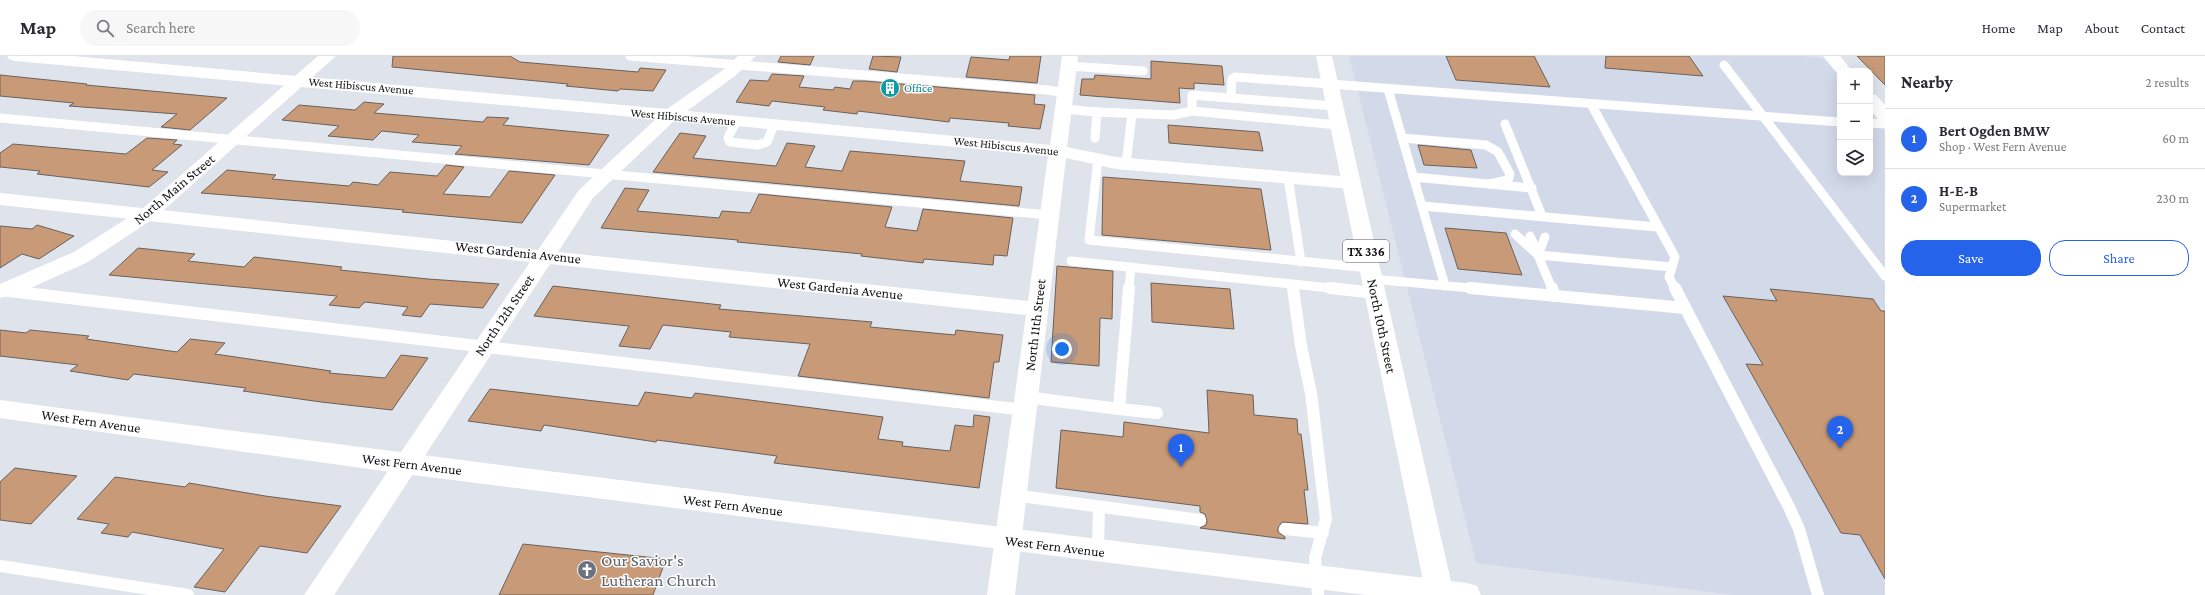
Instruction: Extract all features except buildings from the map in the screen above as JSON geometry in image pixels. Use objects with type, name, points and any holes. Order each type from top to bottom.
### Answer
[{"type":"street","name":"West Hibiscus Avenue","points":[[15,56],[300,80],[670,116],[1058,151],[1126,164],[1351,183]]},
{"type":"street","name":"North Main Street","points":[[1,291],[81,257],[149,213],[328,56]]},
{"type":"street","name":"North 10th Street","points":[[1324,56],[1440,593]]},
{"type":"street","points":[[1831,56],[1841,68]]},
{"type":"street","name":"North 12th Street","points":[[318,595],[586,194],[670,116],[743,61]]},
{"type":"street","name":"North 11th Street","points":[[1001,595],[1012,495],[1069,61]]},
{"type":"street","points":[[1876,101],[1885,116]]},
{"type":"street","name":"West Gardenia Avenue","points":[[0,199],[149,213],[1036,309]]},
{"type":"street","name":"West Fern Avenue","points":[[0,409],[405,464],[1098,551],[1317,586],[1467,595]]},
{"type":"lane","points":[[630,56],[743,61],[1048,90],[1064,101],[1097,112],[1174,115],[1192,111],[1336,115]]},
{"type":"lane","points":[[1069,61],[1143,72]]},
{"type":"lane","points":[[1724,65],[1885,276]]},
{"type":"lane","points":[[1231,97],[1232,79],[1235,77],[1837,122]]},
{"type":"lane","points":[[1388,89],[1445,286]]},
{"type":"lane","points":[[1192,111],[1192,95],[1231,97],[1336,115]]},
{"type":"lane","points":[[1591,104],[1657,227],[1675,257],[1670,277],[1789,507],[1798,529],[1818,595]]},
{"type":"lane","points":[[1095,138],[1097,112]]},
{"type":"lane","points":[[1126,164],[1132,114]]},
{"type":"lane","points":[[0,118],[1049,215]]},
{"type":"lane","points":[[1873,123],[1885,124]]},
{"type":"lane","points":[[1505,124],[1532,188],[1540,219]]},
{"type":"lane","points":[[1402,138],[1486,145],[1498,152],[1506,164],[1510,174],[1508,180],[1489,184]]},
{"type":"lane","points":[[1098,159],[1088,240],[1301,262],[1372,280]]},
{"type":"lane","points":[[1288,177],[1301,262]]},
{"type":"lane","points":[[1414,177],[1532,188]]},
{"type":"lane","points":[[1422,206],[1523,218],[1657,227]]},
{"type":"lane","points":[[1509,220],[1523,218]]},
{"type":"lane","points":[[1514,234],[1538,255],[1672,267]]},
{"type":"lane","points":[[1530,236],[1555,296]]},
{"type":"lane","points":[[1538,255],[1545,237]]},
{"type":"lane","points":[[1071,261],[1292,284],[1372,280],[1685,308]]},
{"type":"lane","points":[[1119,409],[1131,267]]},
{"type":"lane","points":[[1292,284],[1301,346],[1312,400],[1326,519],[1315,558],[1317,586]]},
{"type":"lane","points":[[1,291],[484,346],[1025,404],[1119,409],[1157,413]]},
{"type":"lane","points":[[1012,495],[1200,520]]},
{"type":"lane","points":[[1098,551],[1099,507]]},
{"type":"lane","points":[[1285,529],[1323,533]]},
{"type":"lane","points":[[0,566],[188,595]]},
{"type":"shaded area","points":[[1349,56],[1799,56],[1823,58],[1837,74],[1837,176],[1873,176],[1873,113],[1885,127],[1885,595],[1734,595],[1476,563]]},
{"type":"place","name":"Office","points":[[890,88]]},
{"type":"place","name":"H-E-B","points":[[1840,449]]},
{"type":"place","name":"Bert Ogden BMW","points":[[1181,467]]},
{"type":"place","name":"Our Savior's Lutheran Church","points":[[587,570]]}]
